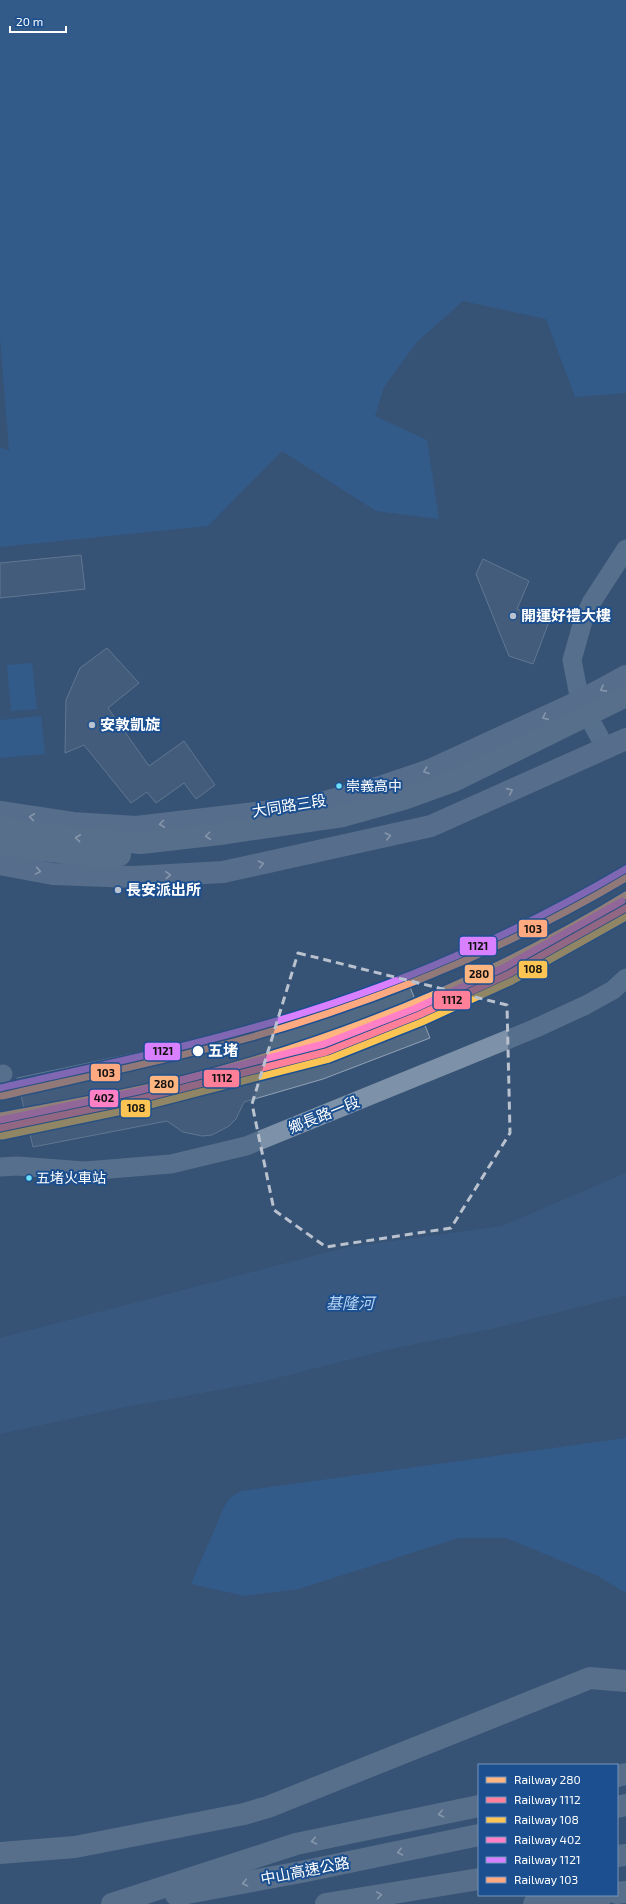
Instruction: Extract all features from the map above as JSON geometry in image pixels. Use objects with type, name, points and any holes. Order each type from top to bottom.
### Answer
[{"type":"highway","points":[[0,827],[56,836],[141,843],[220,834],[343,816],[404,799],[454,781],[626,696]]},
{"type":"highway","points":[[0,845],[84,855],[170,856],[292,837],[341,827],[408,811],[462,792],[626,710]]},
{"type":"highway","points":[[0,1853],[75,1847],[244,1814],[268,1807],[590,1678],[626,1681]]},
{"type":"highway","points":[[112,1904],[296,1844],[478,1806]]},
{"type":"highway","name":"中山高速公路","points":[[130,1904],[301,1872],[478,1835]]},
{"type":"highway","points":[[326,1904],[478,1879]]},
{"type":"highway","points":[[534,1904],[595,1896]]},
{"type":"main road","name":"大同路三段","points":[[0,812],[73,823],[136,827],[306,807],[383,786],[430,770],[580,701],[626,676]]},
{"type":"main road","points":[[0,864],[53,874],[134,877],[223,872],[431,826],[626,739]]},
{"type":"street","points":[[606,749],[580,701],[572,660],[582,621],[591,603],[626,549]]},
{"type":"street","name":"鄉長路一段","points":[[0,1167],[17,1166],[93,1170],[171,1164],[246,1146],[536,1028],[586,1005],[613,990],[626,978]]},
{"type":"highlighted area","points":[[298,953],[507,1005],[510,1133],[451,1228],[326,1247],[274,1210],[252,1104]]},
{"type":"shaded area","points":[[0,0],[626,0],[626,393],[575,397],[546,319],[463,301],[417,342],[384,387],[375,416],[427,440],[439,519],[376,511],[282,451],[208,526],[0,547],[0,447],[9,451],[0,338]]},
{"type":"shaded area","points":[[32,663],[37,709],[11,711],[7,665]]},
{"type":"shaded area","points":[[41,716],[45,754],[0,758],[0,720]]},
{"type":"shaded area","points":[[626,1438],[626,1593],[596,1575],[506,1538],[458,1538],[299,1589],[245,1596],[191,1584],[225,1505],[231,1497],[241,1491]]},
{"type":"water","name":"基隆河","points":[[626,1173],[626,1295],[500,1327],[395,1348],[261,1382],[120,1408],[0,1434],[0,1338],[348,1247],[502,1226]]},
{"type":"building","points":[[81,555],[85,589],[0,598],[0,563]]},
{"type":"building","name":"開運好禮大樓","points":[[483,559],[529,581],[517,609],[549,622],[533,664],[509,656],[476,574]]},
{"type":"building","name":"安敦凱旋","points":[[107,648],[139,683],[108,708],[149,766],[184,741],[215,785],[196,799],[184,783],[156,803],[147,792],[131,803],[84,745],[65,753],[66,700],[80,668]]},
{"type":"building","points":[[405,974],[430,1038],[323,1079],[244,1102],[236,1119],[229,1126],[212,1135],[202,1136],[183,1132],[167,1121],[33,1147],[17,1078],[183,1043],[300,1012]]},
{"type":"rail line","name":"1121","points":[[0,1088],[192,1044],[268,1024],[348,998],[470,950],[549,912],[626,869]]},
{"type":"rail line","name":"103","points":[[2,1096],[158,1061],[252,1037],[350,1006],[444,970],[491,949],[536,927],[626,878]]},
{"type":"rail line","name":"280","points":[[0,1116],[178,1081],[237,1065],[353,1027],[465,981],[573,926],[626,895]]},
{"type":"rail line","name":"402","points":[[0,1120],[138,1091],[324,1044],[416,1008],[505,967],[622,901]]},
{"type":"rail line","name":"1112","points":[[0,1128],[140,1099],[326,1052],[419,1015],[509,974],[626,908]]},
{"type":"rail line","name":"108","points":[[2,1136],[142,1107],[329,1059],[422,1022],[512,981],[626,917]]},
{"type":"place","name":"開運好禮大樓","points":[[513,616]]},
{"type":"place","name":"安敦凱旋","points":[[92,725]]},
{"type":"place","name":"崇義高中","points":[[339,786]]},
{"type":"place","name":"長安派出所","points":[[118,890]]},
{"type":"place","name":"五堵","points":[[198,1051]]},
{"type":"place","name":"五堵火車站","points":[[29,1178]]}]
